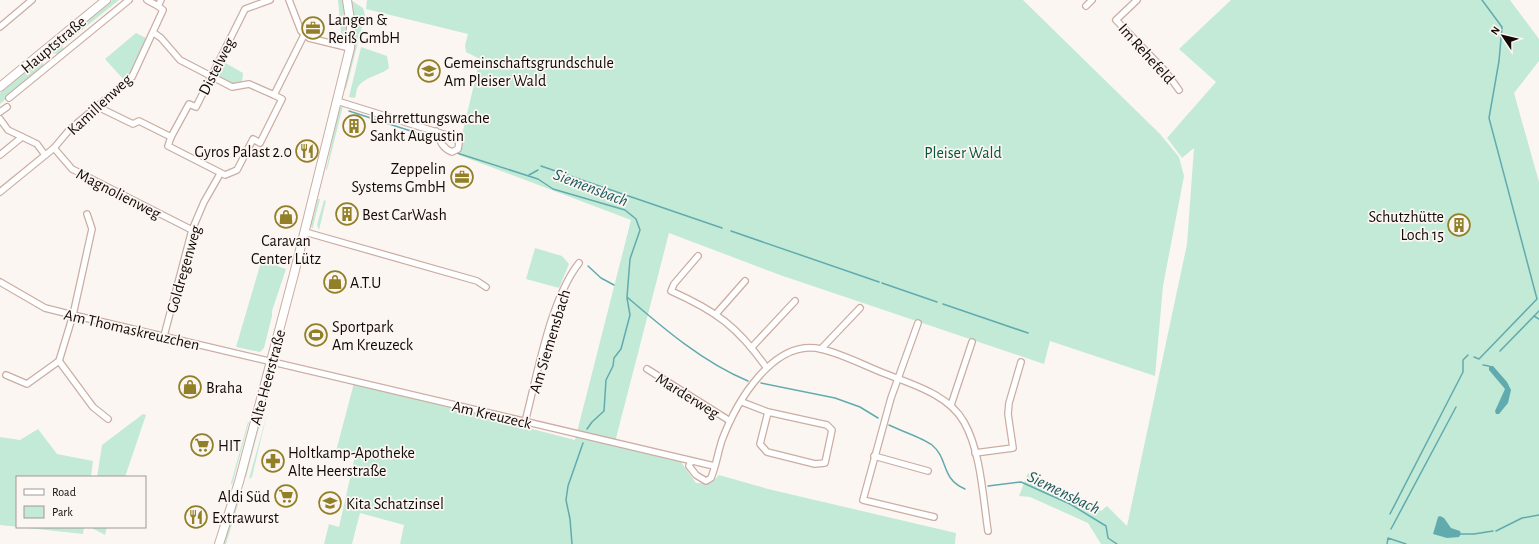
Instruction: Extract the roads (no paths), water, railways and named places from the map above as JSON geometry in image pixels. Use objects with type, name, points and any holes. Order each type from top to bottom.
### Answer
[{"type":"street","points":[[0,27],[32,0]]},
{"type":"street","name":"Hauptstraße","points":[[0,87],[106,0]]},
{"type":"street","points":[[9,98],[129,0]]},
{"type":"street","points":[[147,0],[158,6]]},
{"type":"street","name":"Kamillenweg","points":[[0,192],[54,148],[70,129],[132,77],[154,33],[163,10],[158,6],[161,0]]},
{"type":"street","name":"Distelweg","points":[[171,137],[189,104],[196,107],[245,9],[270,0]]},
{"type":"street","points":[[289,0],[304,35],[309,38],[350,48]]},
{"type":"street","name":"Alte Heerstraße","points":[[219,544],[238,482],[271,361],[305,232],[350,48],[351,28],[347,0]]},
{"type":"street","points":[[1086,6],[1092,0]]},
{"type":"street","name":"Im Rehefeld","points":[[1134,1],[1116,20],[1166,72],[1179,90]]},
{"type":"street","points":[[98,107],[132,124],[139,121],[171,137],[168,146],[220,174],[225,175],[237,170],[253,139],[260,143],[282,99],[249,84],[232,87],[180,60],[161,38],[154,33]]},
{"type":"street","points":[[274,95],[304,35]]},
{"type":"street","points":[[337,101],[436,131]]},
{"type":"street","points":[[0,112],[7,107]]},
{"type":"street","points":[[0,119],[8,130],[37,144],[45,155]]},
{"type":"street","points":[[0,155],[22,137]]},
{"type":"street","name":"Magnolienweg","points":[[54,148],[72,169],[192,230]]},
{"type":"street","name":"Goldregenweg","points":[[164,336],[192,230],[204,202],[220,174]]},
{"type":"street","points":[[6,375],[27,384],[59,361],[73,315],[92,229],[87,214]]},
{"type":"street","points":[[305,232],[477,281],[486,287]]},
{"type":"street","points":[[698,256],[674,284],[671,291],[698,303],[733,327],[752,347],[766,367]]},
{"type":"street","name":"Am Siemensbach","points":[[525,422],[553,319],[570,276],[579,263]]},
{"type":"street","points":[[716,314],[745,281]]},
{"type":"street","name":"Am Thomaskreuzchen","points":[[0,282],[45,308],[271,361]]},
{"type":"street","points":[[752,347],[795,301]]},
{"type":"street","points":[[821,349],[860,308]]},
{"type":"street","points":[[918,323],[891,398],[863,500],[934,517]]},
{"type":"street","points":[[951,405],[972,342]]},
{"type":"street","points":[[690,461],[689,466],[691,470],[700,479],[706,481],[711,478],[730,421],[766,367],[774,360],[790,352],[821,349],[899,379],[935,395],[951,405],[964,422],[975,453],[988,531]]},
{"type":"street","points":[[59,361],[93,407],[108,419]]},
{"type":"street","name":"Am Kreuzeck","points":[[271,361],[714,466]]},
{"type":"street","points":[[975,453],[1013,448],[1008,414],[1009,403],[1021,362]]},
{"type":"street","name":"Marderweg","points":[[647,369],[730,421]]},
{"type":"street","points":[[742,402],[768,412],[827,425],[832,430],[825,464],[815,464],[767,452],[760,444],[768,412]]},
{"type":"street","points":[[874,456],[928,470]]},
{"type":"water","points":[[1489,366],[1493,366],[1507,382],[1511,390],[1508,403],[1499,414],[1496,414],[1495,411],[1505,389],[1489,370]]},
{"type":"water","points":[[1440,516],[1444,518],[1451,528],[1460,531],[1461,534],[1459,537],[1447,538],[1433,534],[1438,517]]},
{"type":"waterway","points":[[1474,357],[1479,359],[1537,299],[1489,118],[1499,61],[1502,27],[1482,0]]},
{"type":"waterway","name":"Siemensbach","points":[[349,111],[417,133]]},
{"type":"waterway","name":"Siemensbach","points":[[425,136],[435,141]]},
{"type":"waterway","name":"Siemensbach","points":[[457,153],[538,179],[553,189],[625,210],[636,219],[640,230],[630,259],[627,297],[684,344],[716,365],[748,381]]},
{"type":"waterway","points":[[541,166],[722,228]]},
{"type":"waterway","points":[[529,175],[538,170]]},
{"type":"waterway","points":[[731,231],[879,282]]},
{"type":"waterway","points":[[588,266],[601,278],[614,285]]},
{"type":"waterway","points":[[882,283],[937,302]]},
{"type":"waterway","points":[[587,429],[604,411],[606,380],[613,366],[614,358],[621,349],[630,315],[627,298]]},
{"type":"waterway","points":[[943,304],[1028,333]]},
{"type":"waterway","points":[[1500,351],[1539,311]]},
{"type":"waterway","points":[[1534,316],[1539,319]]},
{"type":"waterway","points":[[1390,514],[1463,372],[1463,360],[1468,355]]},
{"type":"waterway","points":[[1483,365],[1489,366]]},
{"type":"waterway","name":"Siemensbach","points":[[761,383],[835,398],[860,407],[878,418]]},
{"type":"waterway","points":[[1391,529],[1456,407]]},
{"type":"waterway","name":"Siemensbach","points":[[889,425],[932,445],[941,456],[948,474],[957,485],[965,489]]},
{"type":"waterway","points":[[572,544],[570,519],[566,500],[568,486],[583,443]]},
{"type":"waterway","name":"Siemensbach","points":[[988,486],[1021,482],[1070,504],[1106,526],[1108,538],[1117,544]]},
{"type":"waterway","points":[[1496,531],[1522,518],[1539,515]]},
{"type":"waterway","points":[[1461,534],[1474,534],[1493,531]]},
{"type":"waterway","points":[[1387,544],[1388,538],[1406,544]]},
{"type":"place","name":"Langen & Reiß GmbH","points":[[313,28]]},
{"type":"place","name":"Gemeinschaftsgrundschule Am Pleiser Wald","points":[[429,71]]},
{"type":"place","name":"Lehrrettungswache Sankt Augustin","points":[[354,126]]},
{"type":"place","name":"Gyros Palast 2.0","points":[[307,151]]},
{"type":"place","name":"Zeppelin Systems GmbH","points":[[462,177]]},
{"type":"place","name":"Best CarWash","points":[[347,214]]},
{"type":"place","name":"Caravan Center Lütz","points":[[286,217]]},
{"type":"place","name":"Schutzhütte Loch 15","points":[[1459,225]]},
{"type":"place","name":"A.T.U","points":[[335,282]]},
{"type":"place","name":"Sportpark Am Kreuzeck","points":[[316,335]]},
{"type":"place","name":"Braha","points":[[190,387]]},
{"type":"place","name":"HIT","points":[[202,445]]},
{"type":"place","name":"Holtkamp-Apotheke Alte Heerstraße","points":[[273,461]]},
{"type":"place","name":"Aldi Süd","points":[[286,496]]},
{"type":"place","name":"Kita Schatzinsel","points":[[330,503]]},
{"type":"place","name":"Extrawurst","points":[[196,517]]},
{"type":"park label","name":"Pleiser Wald","points":[[963,152]]}]
